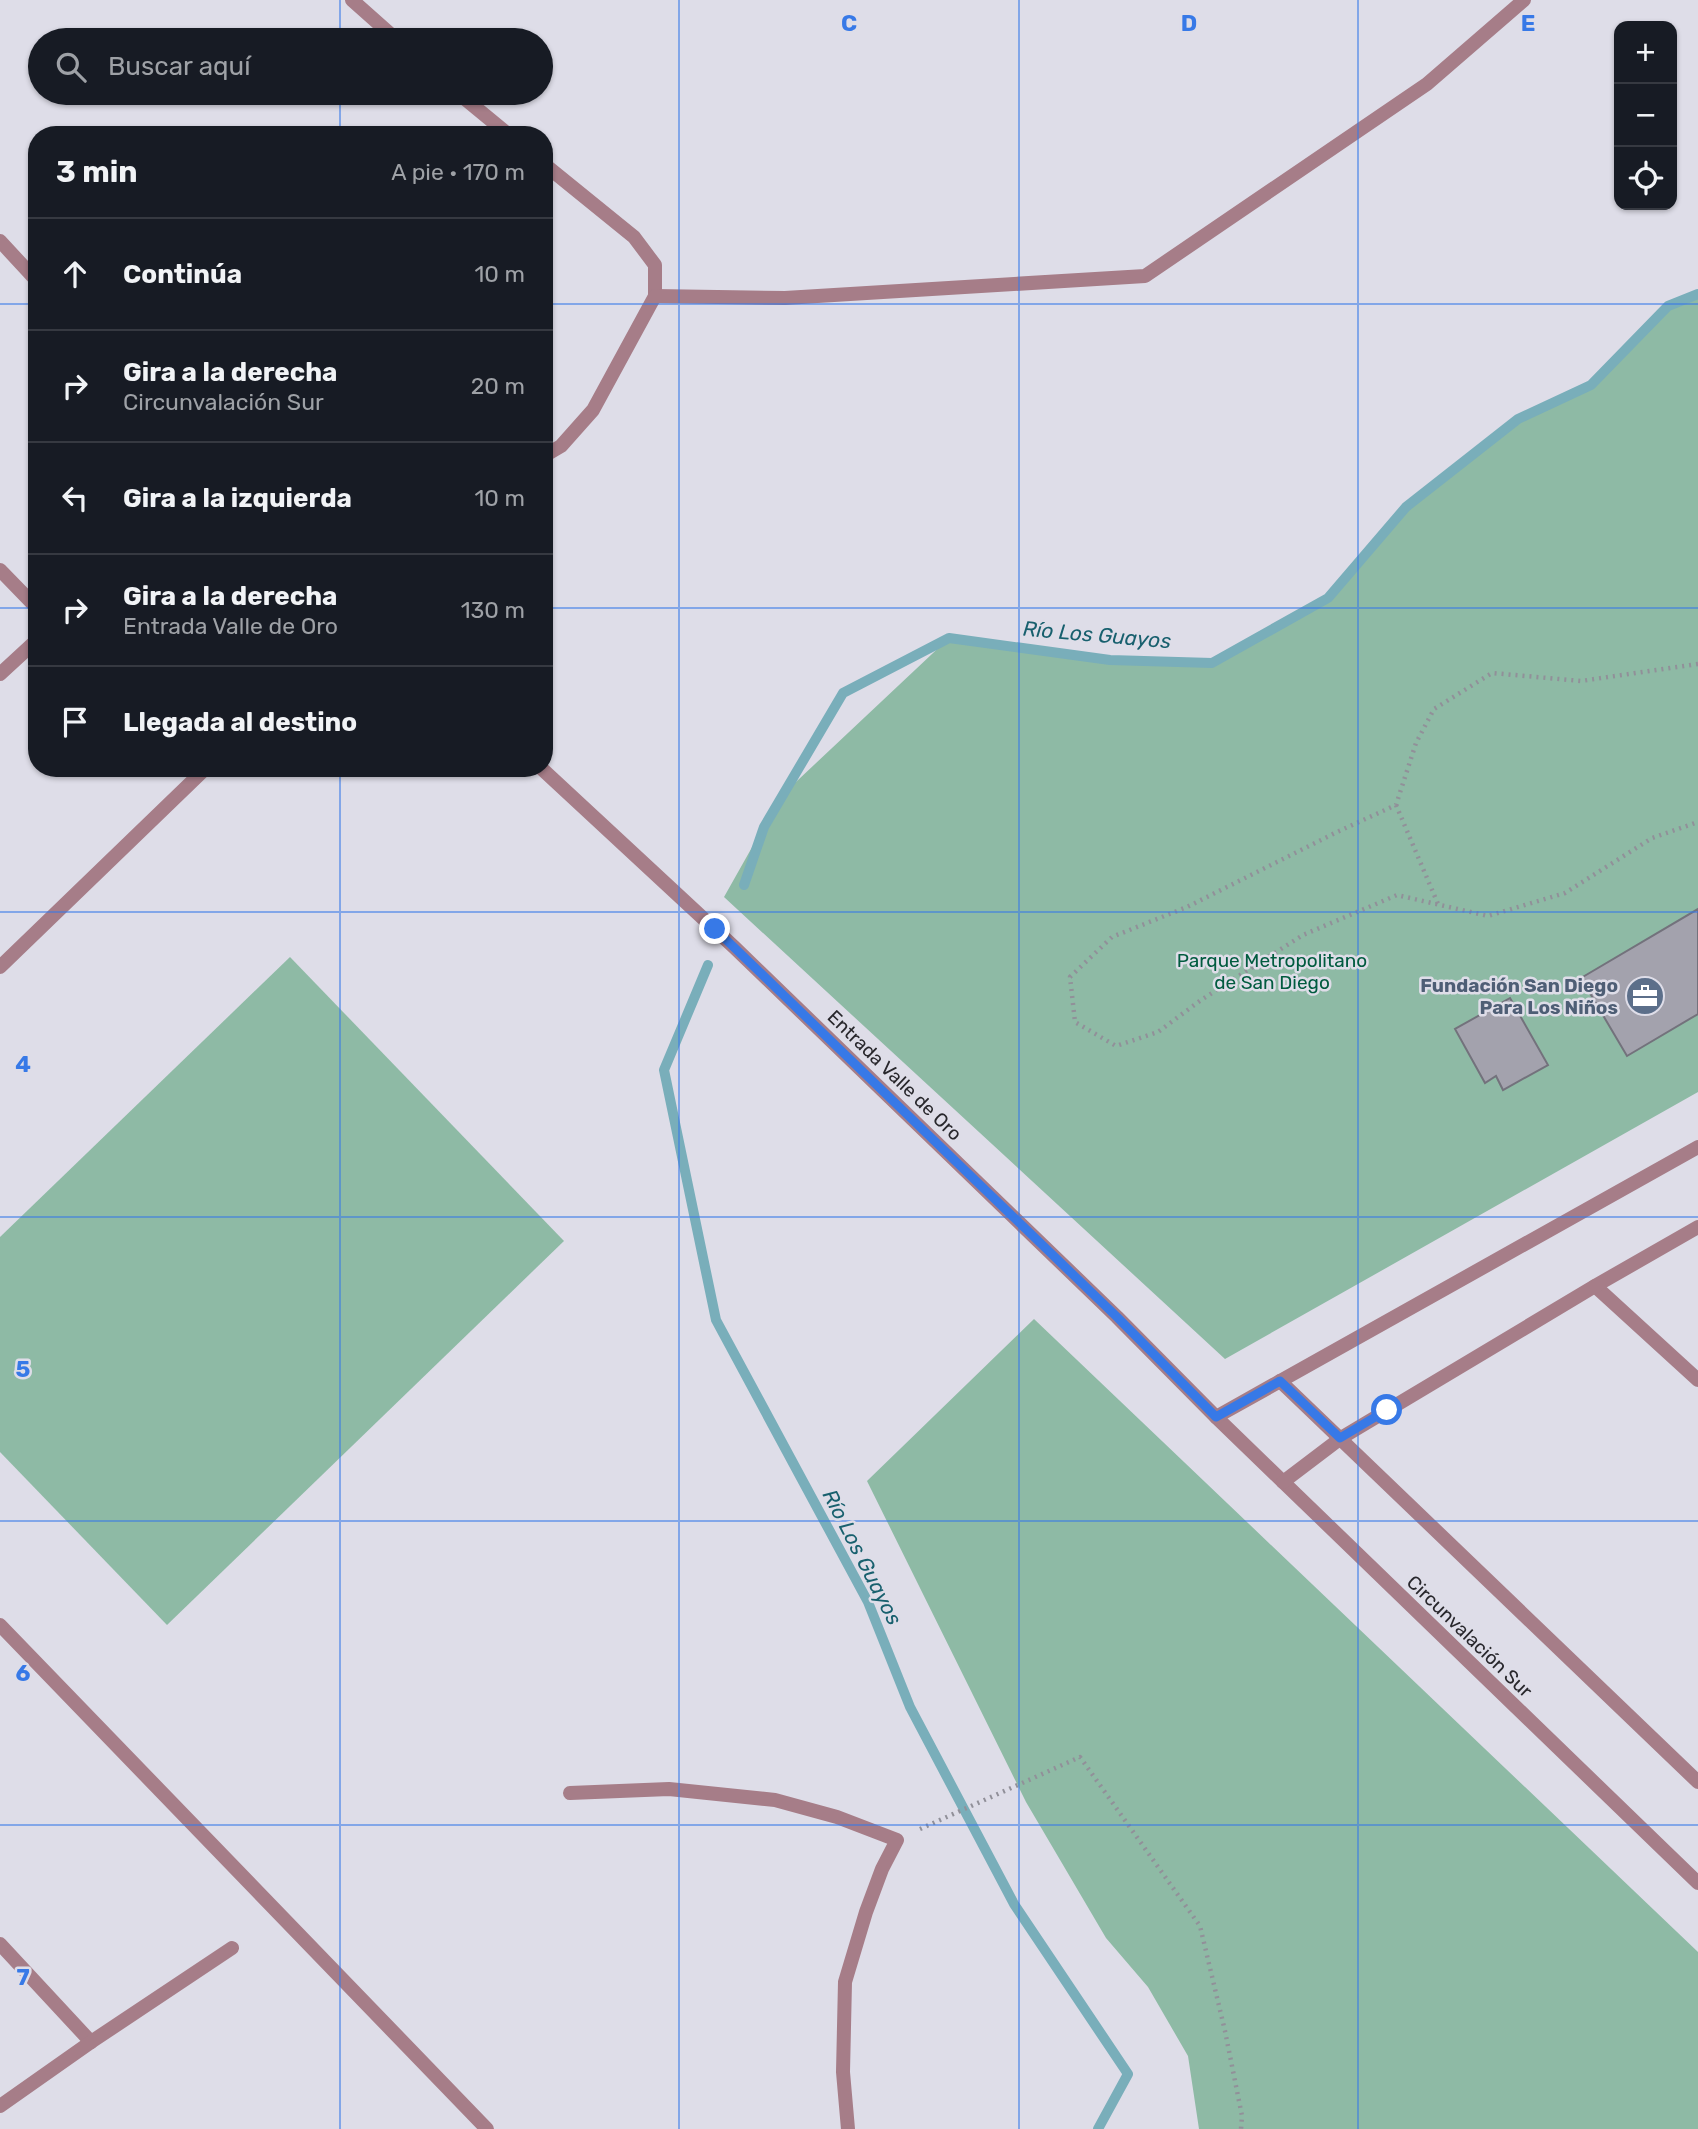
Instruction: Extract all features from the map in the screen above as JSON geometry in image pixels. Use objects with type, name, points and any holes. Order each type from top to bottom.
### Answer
[{"type":"street","points":[[352,0],[384,28]]},
{"type":"street","points":[[655,296],[785,298],[1146,276],[1427,84],[1524,0]]},
{"type":"street","points":[[473,105],[498,126]]},
{"type":"street","points":[[553,171],[634,237],[654,265],[655,296],[593,410],[561,446],[553,451]]},
{"type":"street","points":[[0,242],[28,272]]},
{"type":"street","points":[[0,570],[28,599]]},
{"type":"street","points":[[0,674],[28,648]]},
{"type":"street","points":[[0,967],[197,777]]},
{"type":"street","name":"Entrada Valle de Oro","points":[[551,777],[734,947],[1117,1317],[1216,1417]]},
{"type":"street","points":[[1216,1417],[1698,1147]]},
{"type":"street","points":[[1283,1482],[1340,1438],[1698,1227]]},
{"type":"street","points":[[1595,1286],[1698,1380]]},
{"type":"street","points":[[1280,1381],[1698,1782]]},
{"type":"street","name":"Circunvalación Sur","points":[[1216,1417],[1698,1883]]},
{"type":"street","points":[[0,1625],[486,2129]]},
{"type":"street","points":[[570,1794],[669,1789],[775,1800],[837,1817],[897,1840],[882,1869],[866,1912],[845,1982],[843,2072],[848,2129]]},
{"type":"street","points":[[0,1944],[91,2042]]},
{"type":"street","points":[[0,2106],[232,1948]]},
{"type":"path","points":[[1438,905],[1396,805],[1416,743],[1434,709],[1492,673],[1581,681],[1698,664]]},
{"type":"path","points":[[1396,805],[1186,907],[1112,937],[1070,976],[1075,1022],[1116,1046],[1157,1032],[1201,1000],[1303,935],[1397,895],[1488,916],[1564,893],[1652,838],[1698,822]]},
{"type":"path","points":[[897,1840],[1080,1757],[1200,1926],[1242,2116],[1241,2129]]},
{"type":"green space","name":"Parque Metropolitano de San Diego","points":[[1698,294],[1698,1092],[1225,1359],[724,897],[781,796],[949,638],[1110,660],[1212,663],[1328,598],[1406,507],[1518,419],[1591,385],[1668,306]]},
{"type":"green space","points":[[290,957],[564,1241],[167,1625],[0,1452],[0,1237]]},
{"type":"green space","points":[[1034,1319],[1698,1952],[1698,2129],[1199,2129],[1188,2056],[1148,1987],[1106,1938],[1026,1802],[867,1481]]},
{"type":"building","name":"Fundación San Diego Para Los Niños","points":[[1698,909],[1698,1014],[1627,1056],[1581,978]]},
{"type":"building","points":[[1510,998],[1548,1065],[1503,1090],[1496,1076],[1485,1083],[1455,1029]]},
{"type":"waterway","name":"Río Los Guayos","points":[[744,885],[764,827],[843,693],[949,638],[1110,660],[1212,663],[1328,598],[1406,507],[1518,419],[1591,385],[1668,306],[1698,294]]},
{"type":"waterway","name":"Río Los Guayos","points":[[708,965],[664,1070],[716,1320],[868,1602],[910,1707],[1014,1904],[1128,2074],[1098,2129]]},
{"type":"place","name":"Fundación San Diego Para Los Niños","points":[[1645,996]]},
{"type":"route","points":[[715,929],[1117,1317],[1216,1417],[1280,1381],[1340,1438],[1387,1410]]}]
